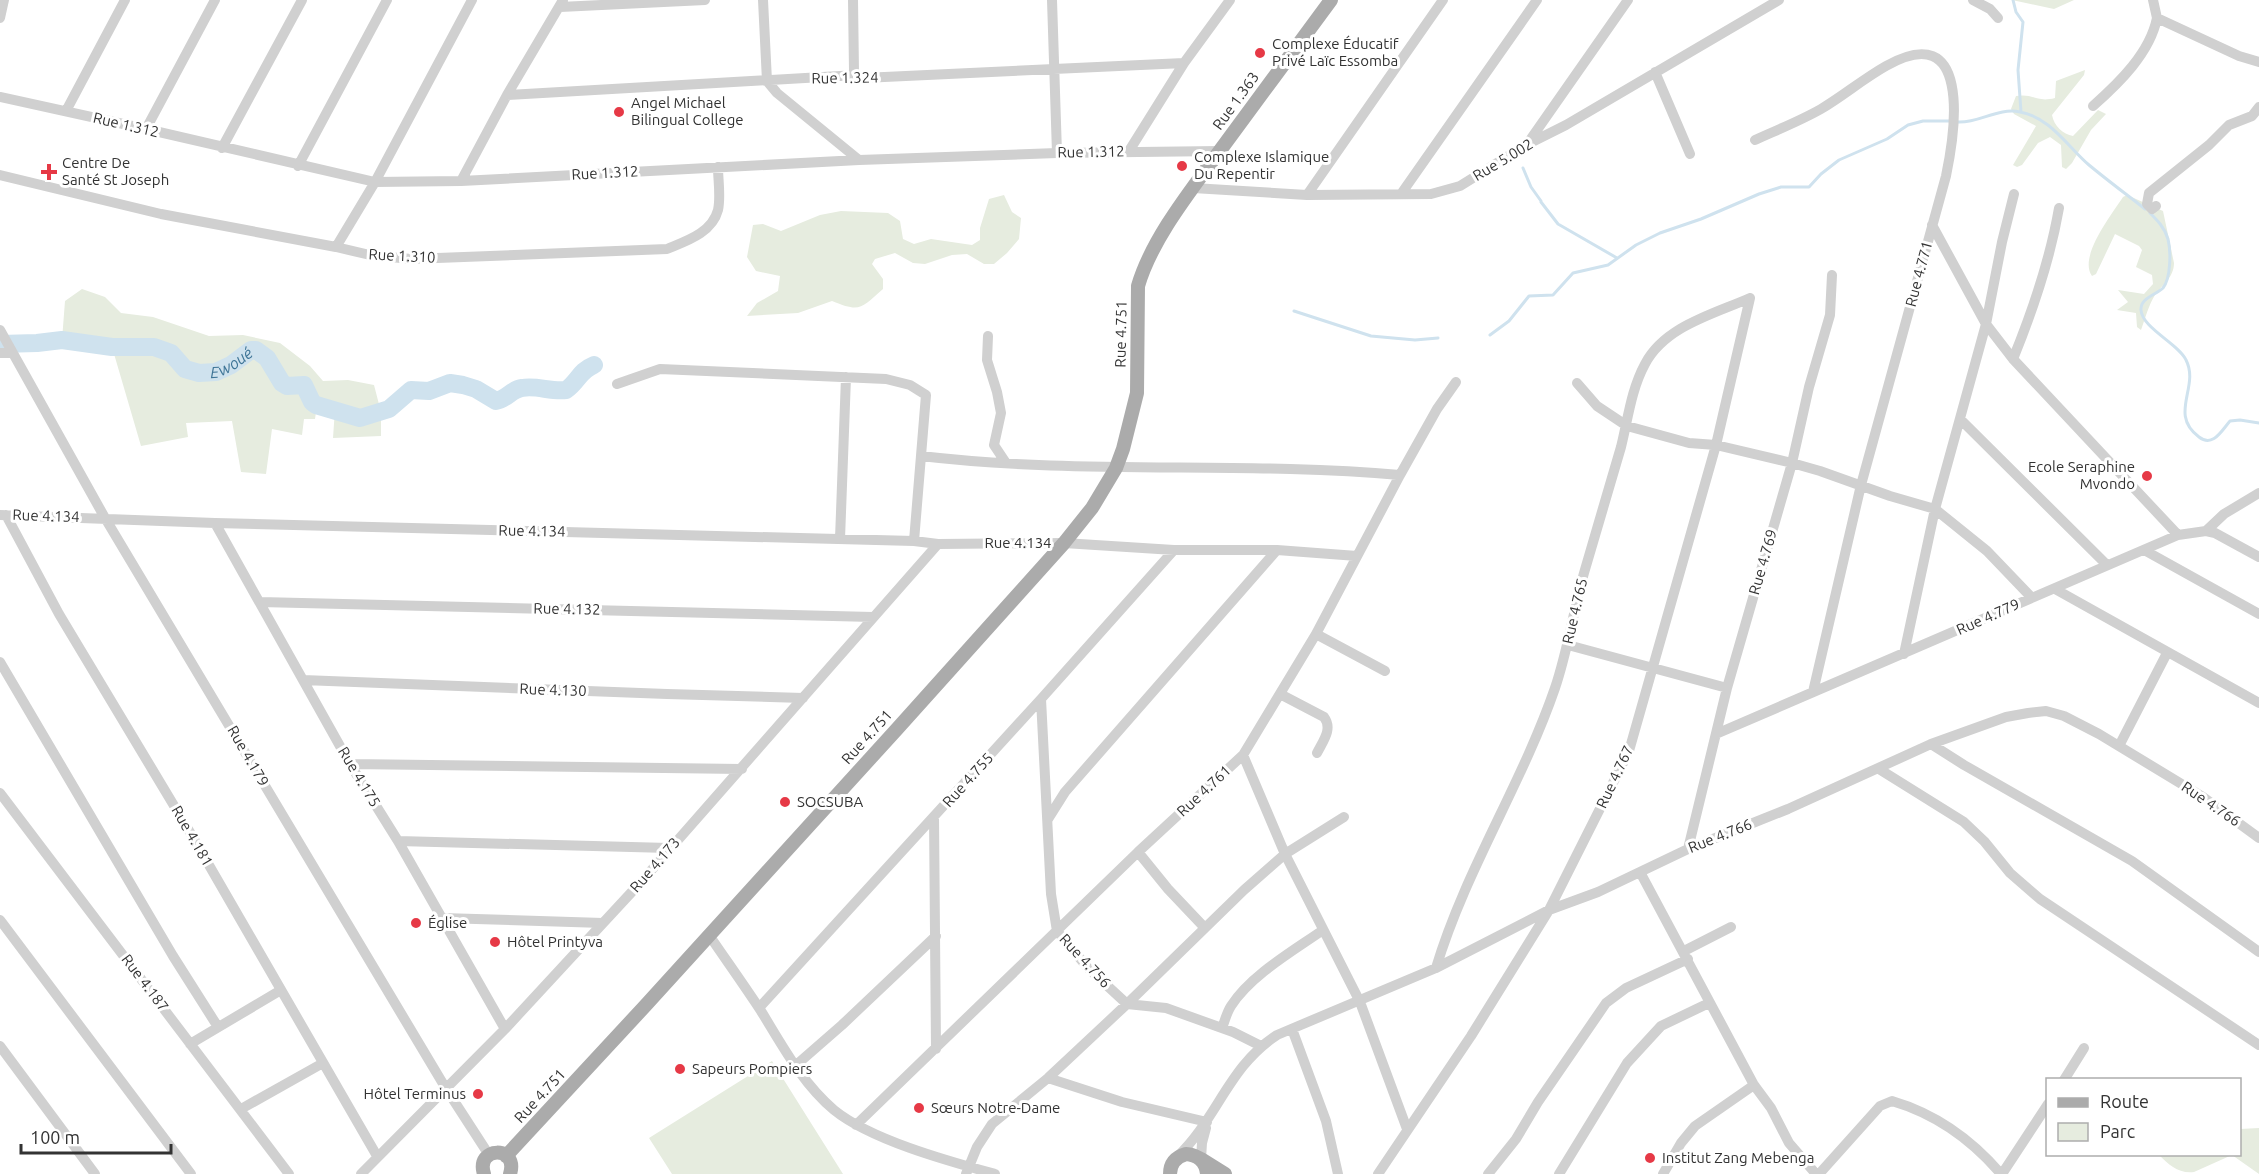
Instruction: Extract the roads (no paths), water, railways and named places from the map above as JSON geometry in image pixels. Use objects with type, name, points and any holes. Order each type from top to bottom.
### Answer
[{"type":"main road","name":"Rue 1.363","points":[[1138,286],[1148,261],[1193,188],[1331,0]]},
{"type":"main road","name":"Rue 4.751","points":[[506,1155],[709,935],[1064,543],[1092,508],[1116,468],[1137,393],[1138,286]]},
{"type":"main road","points":[[484,1174],[483,1165],[489,1155],[501,1153],[506,1155],[512,1165],[510,1174]]},
{"type":"main road","points":[[1160,1174],[1186,1154],[1201,1159],[1225,1174]]},
{"type":"main road","points":[[1201,1159],[1207,1174]]},
{"type":"street","points":[[0,18],[4,0]]},
{"type":"street","points":[[66,111],[125,0]]},
{"type":"street","points":[[146,129],[215,0]]},
{"type":"street","points":[[222,148],[302,0]]},
{"type":"street","points":[[298,166],[387,0]]},
{"type":"street","points":[[336,247],[375,183],[472,0]]},
{"type":"street","points":[[461,181],[507,95],[562,4],[705,0]]},
{"type":"street","points":[[763,0],[767,81],[777,93],[859,160]]},
{"type":"street","points":[[852,0],[854,71],[857,75]]},
{"type":"street","points":[[1052,0],[1057,153]]},
{"type":"street","points":[[1129,151],[1184,63],[1230,0]]},
{"type":"street","points":[[1307,195],[1443,0]]},
{"type":"street","points":[[1401,194],[1537,0]]},
{"type":"street","points":[[1526,145],[1628,0]]},
{"type":"street","name":"Rue 5.002","points":[[1193,188],[1307,195],[1431,194],[1460,186],[1526,145],[1566,125],[1779,0]]},
{"type":"street","points":[[1972,0],[1990,9],[1998,18]]},
{"type":"street","points":[[2093,106],[2116,85],[2139,57],[2157,18],[2153,0]]},
{"type":"street","points":[[2157,18],[2239,56],[2259,62]]},
{"type":"street","name":"Rue 4.771","points":[[1755,140],[1820,110],[1887,65],[1923,54],[1937,57],[1944,64],[1949,75],[1954,127],[1946,176],[1861,485],[1813,692]]},
{"type":"street","name":"Rue 1.324","points":[[507,95],[857,75],[863,78],[1184,63]]},
{"type":"street","points":[[1655,72],[1690,154]]},
{"type":"street","name":"Rue 1.312","points":[[0,97],[375,183],[461,181],[859,160],[1220,150]]},
{"type":"street","points":[[2156,206],[2152,209],[2147,204],[2149,193],[2209,145],[2229,125],[2252,116],[2259,107]]},
{"type":"street","name":"Rue 1.310","points":[[0,176],[161,214],[370,255],[411,259],[667,249],[693,238],[709,225],[718,210],[718,167]]},
{"type":"street","points":[[1904,654],[1935,509],[1986,324],[2014,194]]},
{"type":"street","points":[[2013,359],[2045,270],[2059,208]]},
{"type":"street","points":[[1932,225],[1986,324],[2013,359],[2178,535]]},
{"type":"street","name":"Rue 4.769","points":[[1688,849],[1727,688],[1792,463],[1809,387],[1830,315],[1832,275]]},
{"type":"street","name":"Rue 4.765","points":[[1436,968],[1455,912],[1528,756],[1554,689],[1568,645],[1583,576],[1627,426],[1628,413],[1645,363],[1656,348],[1674,332],[1750,298]]},
{"type":"street","name":"Rue 4.767","points":[[1378,1174],[1471,1036],[1549,910],[1629,751],[1716,444],[1750,298]]},
{"type":"street","name":"Rue 4.179","points":[[0,330],[105,518],[445,1088],[489,1155]]},
{"type":"street","points":[[988,336],[987,360],[998,392],[1001,413],[994,445],[1006,463]]},
{"type":"street","points":[[0,353],[13,353]]},
{"type":"street","points":[[617,384],[660,369],[886,379],[910,385],[926,395],[914,541]]},
{"type":"street","points":[[840,539],[846,377]]},
{"type":"street","name":"Rue 4.761","points":[[856,1125],[1002,982],[1243,755],[1316,634],[1400,475],[1437,409],[1456,382]]},
{"type":"street","points":[[1577,383],[1597,406],[1627,426],[1689,443],[1716,444],[1792,463],[1935,509],[1987,551],[2032,598]]},
{"type":"street","points":[[1961,420],[2107,566]]},
{"type":"street","points":[[921,456],[978,463],[1116,468],[1266,469],[1400,475]]},
{"type":"street","points":[[2206,531],[2224,514],[2259,493]]},
{"type":"street","name":"Rue 4.134","points":[[3,515],[215,524],[914,541],[938,544],[1064,543],[1174,550],[1277,550],[1357,556]]},
{"type":"street","name":"Rue 4.181","points":[[3,515],[377,1156]]},
{"type":"street","name":"Rue 4.175","points":[[215,524],[350,764],[398,841],[505,1029]]},
{"type":"street","points":[[2206,531],[2215,533],[2259,557]]},
{"type":"street","name":"Rue 4.779","points":[[1716,734],[2178,535],[2206,531]]},
{"type":"street","name":"Rue 4.173","points":[[361,1174],[505,1029],[603,923],[742,769],[938,544]]},
{"type":"street","name":"Rue 4.755","points":[[759,1008],[1174,550]]},
{"type":"street","points":[[1048,819],[1065,792],[1277,550]]},
{"type":"street","points":[[2144,550],[2259,615]]},
{"type":"street","points":[[2055,589],[2259,703]]},
{"type":"street","name":"Rue 4.132","points":[[260,602],[873,617]]},
{"type":"street","points":[[1316,634],[1385,671]]},
{"type":"street","points":[[1568,645],[1727,688]]},
{"type":"street","points":[[2119,746],[2167,652]]},
{"type":"street","points":[[0,662],[173,956],[218,1027]]},
{"type":"street","name":"Rue 4.130","points":[[303,680],[803,698]]},
{"type":"street","points":[[1280,694],[1324,717],[1328,723],[1329,729],[1317,753]]},
{"type":"street","name":"Rue 4.756","points":[[1041,699],[1051,894],[1057,931],[1088,968],[1127,1004]]},
{"type":"street","name":"Rue 4.766","points":[[1173,1165],[1207,1122],[1234,1076],[1261,1046],[1292,1029],[1436,968],[1549,910],[1598,892],[1688,849],[1879,769],[1931,744],[2007,717],[2046,711],[2064,716],[2203,797],[2259,838]]},
{"type":"street","points":[[1931,744],[2132,861],[2259,952]]},
{"type":"street","points":[[1243,755],[1285,854],[1360,1002],[1407,1129]]},
{"type":"street","points":[[350,764],[742,769]]},
{"type":"street","points":[[1879,769],[1964,822],[1984,841],[2010,873],[2040,899],[2259,1045]]},
{"type":"street","name":"Rue 4.187","points":[[0,793],[289,1174]]},
{"type":"street","points":[[934,817],[936,1049]]},
{"type":"street","points":[[967,1170],[976,1147],[992,1124],[1048,1078],[1204,927],[1285,854],[1344,817]]},
{"type":"street","points":[[398,841],[669,848]]},
{"type":"street","points":[[1138,852],[1168,889],[1204,927]]},
{"type":"street","points":[[1640,872],[1754,1084],[1771,1108],[1789,1143],[1817,1174],[1881,1106],[1892,1101],[1927,1115],[1955,1130],[1982,1151],[2002,1174],[2046,1107]]},
{"type":"street","points":[[442,918],[603,923]]},
{"type":"street","points":[[0,920],[191,1174]]},
{"type":"street","points":[[1488,1174],[1516,1139],[1538,1102],[1606,1004],[1626,988],[1731,927]]},
{"type":"street","points":[[1222,1028],[1229,1009],[1244,992],[1269,968],[1323,930]]},
{"type":"street","points":[[709,935],[795,1066],[834,1109],[856,1125],[878,1136],[967,1170],[995,1174]]},
{"type":"street","points":[[795,1066],[936,936]]},
{"type":"street","points":[[190,1044],[281,990]]},
{"type":"street","points":[[1559,1174],[1627,1063],[1661,1026],[1709,1003]]},
{"type":"street","points":[[1127,1004],[1166,1008],[1222,1028],[1261,1046]]},
{"type":"street","points":[[1292,1029],[1326,1120],[1338,1174]]},
{"type":"street","points":[[0,1046],[95,1174]]},
{"type":"street","points":[[2065,1078],[2084,1048]]},
{"type":"street","points":[[241,1109],[323,1063]]},
{"type":"street","points":[[1048,1078],[1122,1102],[1207,1122]]},
{"type":"street","points":[[1663,1174],[1680,1143],[1695,1126],[1754,1084]]},
{"type":"street","name":"Rue 4.766","points":[[1201,1159],[1207,1122]]},
{"type":"waterway","points":[[2013,0],[2016,12],[2023,22],[2018,70],[2021,112]]},
{"type":"waterway","points":[[1957,122],[1973,121],[1996,113],[2012,111],[2031,115],[2049,126],[2089,165],[2145,209]]},
{"type":"waterway","points":[[1490,335],[1509,321],[1529,296],[1553,295],[1573,273],[1608,265],[1636,245],[1660,233],[1701,219],[1759,194],[1781,187],[1809,187],[1839,160],[1887,139],[1908,125],[1923,121],[1950,121]]},
{"type":"waterway","points":[[1523,168],[1531,187],[1541,201]]},
{"type":"waterway","points":[[1541,202],[1558,224],[1617,258]]},
{"type":"waterway","points":[[2150,213],[2167,235],[2170,264],[2166,284],[2143,302],[2141,310],[2147,323],[2176,348],[2186,360],[2190,380],[2185,410],[2190,428],[2199,437],[2209,440],[2217,436],[2230,421],[2259,423]]},
{"type":"waterway","points":[[1294,311],[1371,336],[1415,340],[1438,338]]},
{"type":"waterway","name":"Ewoué","points":[[0,344],[62,340],[112,347],[154,347],[171,353],[185,369],[199,373],[216,372],[231,365],[251,350],[256,350],[267,358],[282,383],[287,386],[304,385],[312,402],[316,405],[360,418],[389,409],[411,390],[429,391],[450,383],[476,389],[496,401],[522,388],[566,390],[585,370],[594,365]]},
{"type":"place","name":"Complexe Éducatif Privé Laïc Essomba","points":[[1260,53]]},
{"type":"place","name":"Angel Michael Bilingual College","points":[[619,112]]},
{"type":"place","name":"Complexe Islamique Du Repentir","points":[[1182,166]]},
{"type":"place","name":"Centre De Santé St Joseph","points":[[49,172]]},
{"type":"place","name":"Ecole Seraphine Mvondo","points":[[2147,476]]},
{"type":"place","name":"SOCSUBA","points":[[785,802]]},
{"type":"place","name":"Église","points":[[416,923]]},
{"type":"place","name":"Hôtel Printyva","points":[[495,942]]},
{"type":"place","name":"Sapeurs Pompiers","points":[[680,1069]]},
{"type":"place","name":"Hôtel Terminus","points":[[478,1094]]},
{"type":"place","name":"Sœurs Notre-Dame","points":[[919,1108]]},
{"type":"place","name":"Institut Zang Mebenga","points":[[1650,1158]]}]
